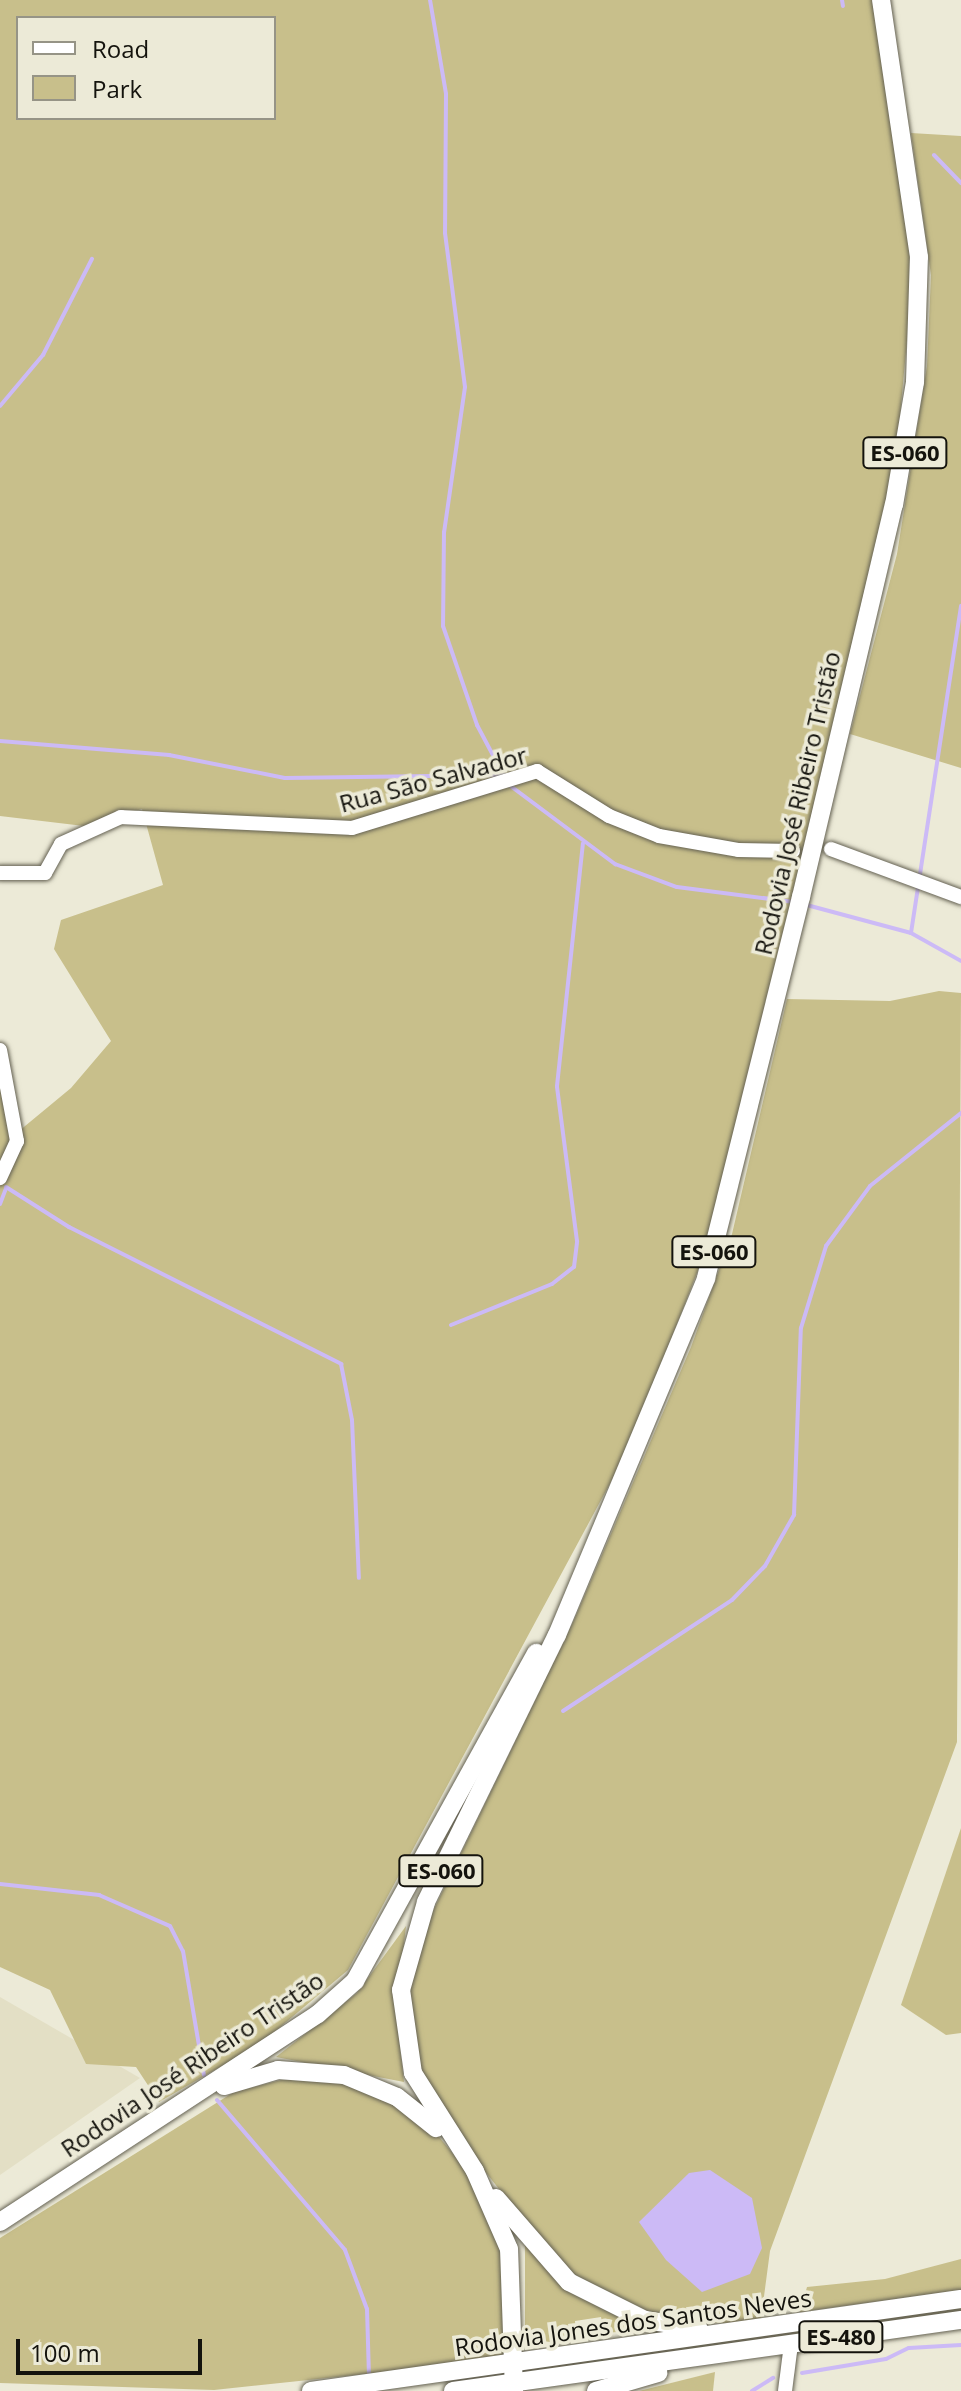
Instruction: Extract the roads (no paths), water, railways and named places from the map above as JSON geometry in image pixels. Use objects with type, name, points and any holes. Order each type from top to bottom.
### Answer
[{"type":"main road","name":"Rodovia José Ribeiro Tristão","points":[[515,2379],[509,2249],[470,2165],[413,2073],[401,1990],[426,1902],[576,1590],[713,1258],[904,459],[918,347],[919,257],[881,0]]},
{"type":"main road","name":"Rodovia José Ribeiro Tristão","points":[[0,2222],[318,2014],[355,1981],[507,1701],[576,1590]]},
{"type":"main road","points":[[157,2120],[242,2078],[329,2073],[377,2087],[423,2113],[569,2282],[645,2320],[727,2331]]},
{"type":"main road","name":"Rodovia Jones dos Santos Neves","points":[[453,2391],[727,2331],[961,2299]]},
{"type":"main road","name":"Rodovia Jones dos Santos Neves","points":[[311,2391],[515,2379],[721,2355],[961,2320]]},
{"type":"main road","points":[[596,2391],[721,2355]]},
{"type":"street","name":"Rua São Salvador","points":[[0,873],[45,873],[61,844],[121,817],[352,828],[478,787],[543,772],[639,829],[721,848],[793,851]]},
{"type":"street","points":[[831,849],[961,897]]},
{"type":"street","points":[[0,1050],[17,1141],[0,1178]]},
{"type":"street","points":[[785,2391],[791,2344]]},
{"type":"waterway","points":[[430,0],[446,94],[445,233],[465,387],[444,532],[443,626],[477,725],[504,776]]},
{"type":"waterway","points":[[842,0],[843,6]]},
{"type":"waterway","points":[[934,155],[961,183]]},
{"type":"waterway","points":[[0,406],[43,355],[92,259]]},
{"type":"waterway","points":[[911,933],[961,606]]},
{"type":"waterway","points":[[0,741],[169,755],[285,778],[504,775]]},
{"type":"waterway","points":[[508,784],[615,864],[677,887],[794,902]]},
{"type":"waterway","points":[[451,1325],[552,1284],[574,1267],[577,1241],[557,1086],[583,843]]},
{"type":"waterway","points":[[803,904],[911,933],[961,961]]},
{"type":"waterway","points":[[563,1711],[732,1600],[765,1566],[794,1515],[801,1328],[826,1246],[870,1186],[961,1113]]},
{"type":"waterway","points":[[6,1187],[69,1227],[341,1364],[352,1420],[359,1578]]},
{"type":"waterway","points":[[0,1204],[6,1188]]},
{"type":"waterway","points":[[0,1884],[99,1895],[170,1926],[183,1951],[204,2075]]},
{"type":"waterway","points":[[217,2100],[345,2250],[367,2309],[369,2377]]},
{"type":"waterway","points":[[802,2373],[886,2359],[909,2348],[961,2345]]},
{"type":"waterway","points":[[752,2391],[773,2378]]}]
